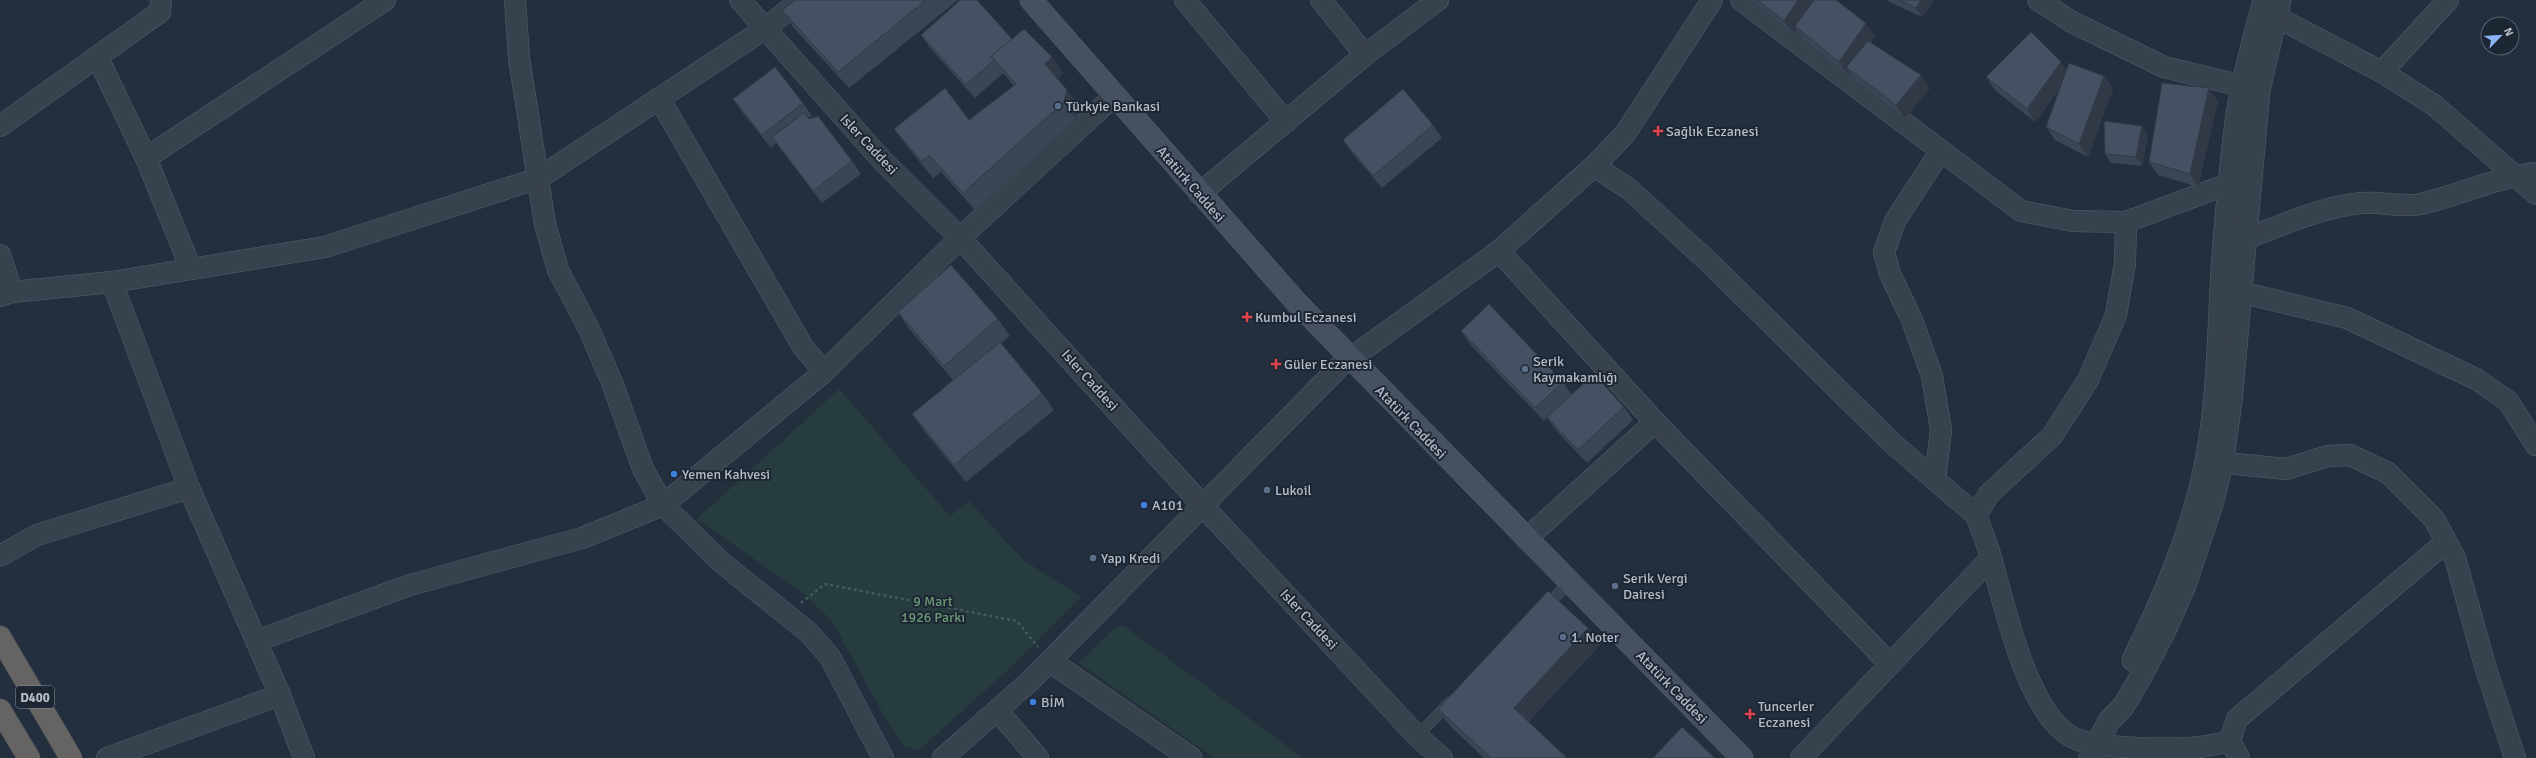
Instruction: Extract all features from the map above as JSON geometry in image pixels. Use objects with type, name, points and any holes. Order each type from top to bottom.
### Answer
[{"type":"highway","name":"D400","points":[[0,637],[71,758]]},
{"type":"highway","name":"D400","points":[[0,710],[29,758]]},
{"type":"main road","name":"Atatürk Caddesi","points":[[1031,0],[1199,194],[1292,298],[1526,539],[1742,758]]},
{"type":"street","points":[[0,126],[98,58],[160,12],[161,0]]},
{"type":"street","points":[[146,158],[385,0]]},
{"type":"street","points":[[515,0],[519,58],[545,224],[558,270],[589,328],[613,385],[643,469],[663,505],[721,562],[808,632],[830,657],[883,758]]},
{"type":"street","name":"Isler Caddesi","points":[[740,0],[881,159],[960,238],[1203,506],[1417,736],[1442,758]]},
{"type":"street","points":[[0,255],[6,294],[112,282],[325,247],[539,178],[766,28],[802,0]]},
{"type":"street","points":[[1184,0],[1286,122]]},
{"type":"street","points":[[1321,0],[1365,55]]},
{"type":"street","points":[[1199,194],[1365,55],[1438,0]]},
{"type":"street","points":[[943,758],[1050,661],[1334,372],[1499,251],[1594,166],[1625,134],[1712,0]]},
{"type":"street","points":[[1742,0],[1940,152],[2021,211],[2073,221],[2126,222],[2240,179]]},
{"type":"street","points":[[2038,0],[2072,22],[2164,68],[2242,86]]},
{"type":"street","points":[[2382,72],[2448,0]]},
{"type":"street","points":[[2093,752],[2109,720],[2112,698],[2129,669],[2172,576],[2193,513],[2214,463],[2231,401],[2244,239],[2240,179],[2234,134],[2242,86],[2270,7]]},
{"type":"street","points":[[2270,7],[2382,72],[2434,105],[2536,194]]},
{"type":"street","points":[[2214,463],[2224,242],[2240,179],[2259,90],[2270,7]]},
{"type":"street","points":[[98,58],[146,158],[191,269]]},
{"type":"street","points":[[256,641],[410,586],[582,538],[663,505],[824,372],[960,238],[1114,96]]},
{"type":"street","points":[[659,98],[803,347],[824,372]]},
{"type":"street","points":[[1934,480],[1941,430],[1932,376],[1912,320],[1890,274],[1884,252],[1895,221],[1940,152]]},
{"type":"street","points":[[1594,166],[1629,189],[1664,221],[1891,442],[1976,515],[1991,558],[2002,602],[2030,682],[2050,717],[2071,736],[2093,752],[2154,748],[2234,749],[2237,719],[2446,542]]},
{"type":"street","points":[[2244,239],[2335,208],[2362,203],[2399,206],[2420,204],[2514,175],[2536,173]]},
{"type":"street","points":[[1976,515],[1988,494],[2052,436],[2088,380],[2116,314],[2125,263],[2126,222]]},
{"type":"street","points":[[1499,251],[1655,422],[1890,664]]},
{"type":"street","points":[[112,282],[189,488],[280,695],[304,758]]},
{"type":"street","points":[[2240,292],[2347,318],[2476,378],[2508,400],[2536,445]]},
{"type":"street","points":[[1526,539],[1655,422]]},
{"type":"street","points":[[2214,463],[2286,468],[2328,456],[2350,455],[2388,473],[2434,519],[2455,558],[2486,669],[2515,758]]},
{"type":"street","points":[[0,556],[37,535],[189,488]]},
{"type":"street","points":[[1801,758],[1991,558]]},
{"type":"street","points":[[1050,661],[1191,758]]},
{"type":"street","points":[[106,758],[280,695]]},
{"type":"street","points":[[997,710],[1038,758]]},
{"type":"lane","points":[[1537,615],[1570,582]]},
{"type":"lane","points":[[1417,736],[1460,692]]},
{"type":"path","points":[[787,615],[825,584],[1017,622],[1050,661]]},
{"type":"green space","name":"9 Mart 1926 Parkı","points":[[839,389],[950,516],[969,501],[1022,559],[1081,597],[1010,668],[919,750],[904,746],[888,723],[832,621],[804,594],[697,519]]},
{"type":"green space","points":[[1123,625],[1303,758],[1214,758],[1079,663],[1114,629]]},
{"type":"building","points":[[796,0],[926,0],[838,72],[782,10]]},
{"type":"building","points":[[960,0],[977,0],[1012,39],[991,56],[994,60],[966,85],[921,35]]},
{"type":"building","points":[[1757,0],[1798,0],[1784,21]]},
{"type":"building","points":[[1814,0],[1836,0],[1866,23],[1839,62],[1795,26]]},
{"type":"building","points":[[1899,0],[1921,0],[1916,8]]},
{"type":"building","points":[[1024,29],[1052,57],[1045,64],[1067,90],[1064,102],[963,193],[930,156],[921,161],[894,129],[945,88],[969,120],[1016,84],[991,56]]},
{"type":"building","points":[[2031,32],[2061,62],[2027,109],[1986,77]]},
{"type":"building","points":[[1868,41],[1921,75],[1896,105],[1846,67]]},
{"type":"building","points":[[2069,63],[2104,76],[2079,144],[2046,127]]},
{"type":"building","points":[[775,67],[803,103],[762,135],[733,99]]},
{"type":"building","points":[[2162,83],[2209,88],[2190,174],[2149,162]]},
{"type":"building","points":[[1403,89],[1433,125],[1373,176],[1343,140]]},
{"type":"building","points":[[804,113],[809,119],[818,116],[852,161],[813,191],[772,137]]},
{"type":"building","points":[[2104,121],[2142,126],[2136,157],[2105,154]]},
{"type":"building","points":[[951,265],[998,319],[944,366],[898,312]]},
{"type":"building","points":[[1489,304],[1563,382],[1535,408],[1461,331]]},
{"type":"building","points":[[1000,342],[1042,393],[954,465],[912,414]]},
{"type":"building","points":[[1594,374],[1624,407],[1578,450],[1547,417]]},
{"type":"building","points":[[1548,591],[1588,628],[1514,708],[1567,758],[1491,758],[1438,709]]},
{"type":"building","points":[[1682,727],[1715,758],[1653,758]]},
{"type":"place","name":"Türkyie Bankasi","points":[[1058,106]]},
{"type":"place","name":"Sağlık Eczanesi","points":[[1658,131]]},
{"type":"place","name":"Kumbul Eczanesi","points":[[1247,317]]},
{"type":"place","name":"Güler Eczanesi","points":[[1276,364]]},
{"type":"place","name":"Serik Kaymakamlığı","points":[[1525,369]]},
{"type":"place","name":"Yemen Kahvesi","points":[[674,474]]},
{"type":"place","name":"Lukoil","points":[[1267,490]]},
{"type":"place","name":"A101","points":[[1144,505]]},
{"type":"place","name":"Yapı Kredi","points":[[1093,558]]},
{"type":"place","name":"Serik Vergi Dairesi","points":[[1615,586]]},
{"type":"place","name":"1. Noter","points":[[1563,637]]},
{"type":"place","name":"BİM","points":[[1033,702]]},
{"type":"place","name":"Tuncerler Eczanesi","points":[[1750,714]]}]
